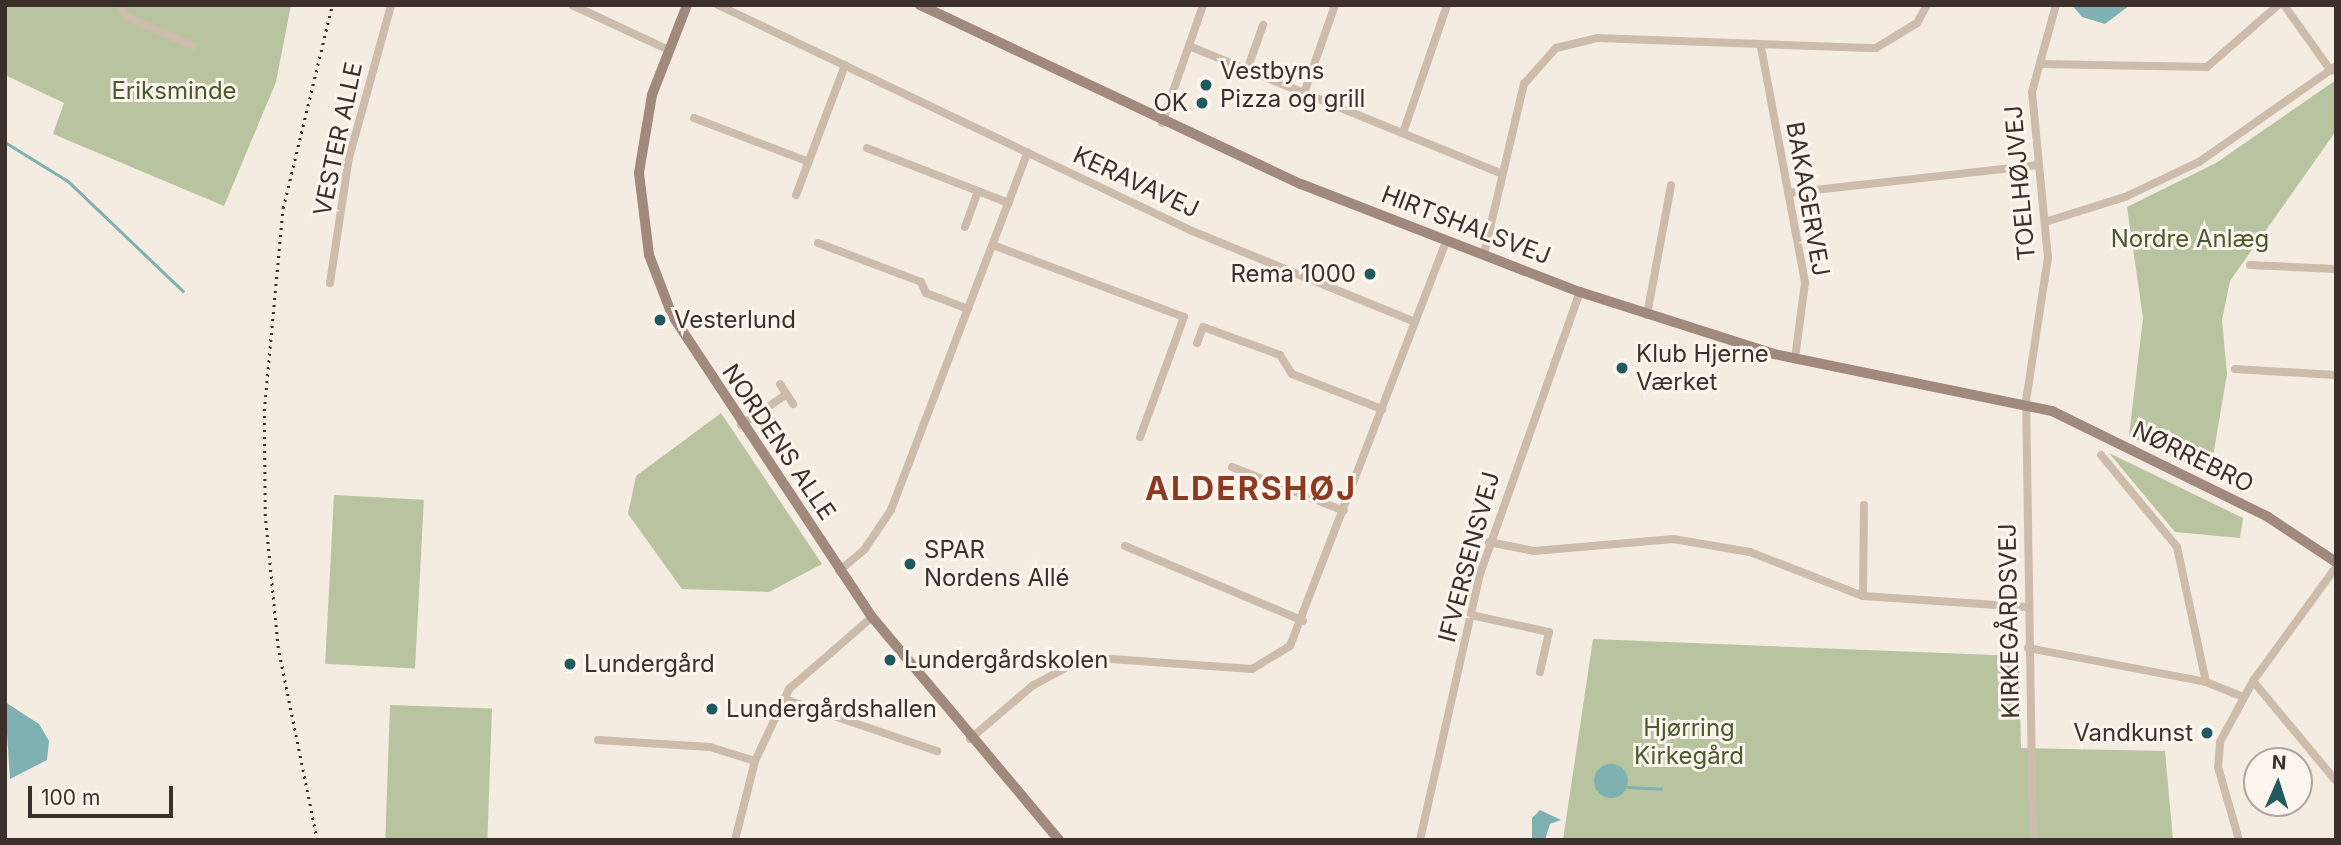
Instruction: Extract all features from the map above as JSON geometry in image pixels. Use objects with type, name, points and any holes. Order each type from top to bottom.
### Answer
[{"type":"street","points":[[118,5],[127,17],[193,46]]},
{"type":"street","name":"VESTER ALLE","points":[[330,282],[349,158],[391,5]]},
{"type":"street","name":"NORDENS ALLE","points":[[687,5],[669,50],[641,139],[641,220],[672,315],[741,425],[872,617],[970,739],[1059,840]]},
{"type":"street","name":"KERAVAVEJ","points":[[718,5],[1192,231],[1415,322]]},
{"type":"street","name":"HIRTSHALSVEJ","points":[[920,5],[1162,123],[1580,292],[1795,359],[2026,401]]},
{"type":"street","points":[[1162,123],[1203,5]]},
{"type":"street","points":[[1304,93],[1335,5]]},
{"type":"street","points":[[1403,133],[1447,5]]},
{"type":"street","points":[[1484,254],[1524,84],[1538,62],[1566,43],[1608,38],[1761,47],[1876,48],[1917,23],[1927,5]]},
{"type":"street","name":"TOELHØJVEJ","points":[[2026,401],[2046,283],[2046,222],[2037,165],[2032,92],[2056,5]]},
{"type":"street","points":[[2040,64],[2207,67],[2278,5]]},
{"type":"street","points":[[2046,222],[2125,197],[2199,162],[2333,69],[2284,5]]},
{"type":"street","points":[[574,6],[669,50]]},
{"type":"street","points":[[1247,70],[1264,25]]},
{"type":"street","points":[[1189,46],[1502,174]]},
{"type":"street","name":"BAKAGERVEJ","points":[[1761,47],[1805,283],[1795,359]]},
{"type":"street","points":[[796,195],[845,65]]},
{"type":"street","points":[[694,118],[809,162]]},
{"type":"street","points":[[867,149],[1009,202]]},
{"type":"street","points":[[839,571],[864,550],[891,510],[1028,152]]},
{"type":"street","points":[[1788,193],[2037,165]]},
{"type":"street","points":[[1647,315],[1671,185]]},
{"type":"street","points":[[965,226],[978,191]]},
{"type":"street","points":[[970,739],[1032,686],[1069,666],[1111,659],[1252,669],[1290,646],[1303,621],[1447,240]]},
{"type":"street","points":[[818,243],[921,282],[926,293],[968,309]]},
{"type":"street","points":[[993,245],[1184,317],[1140,437]]},
{"type":"street","points":[[2250,265],[2336,269]]},
{"type":"street","name":"IFVERSENSVEJ","points":[[1420,840],[1489,542],[1580,292]]},
{"type":"street","points":[[1197,343],[1203,327],[1280,355],[1292,374],[1382,409]]},
{"type":"street","points":[[2235,369],[2336,375]]},
{"type":"street","points":[[780,384],[793,404]]},
{"type":"street","points":[[741,425],[787,394]]},
{"type":"street","name":"NØRREBRO","points":[[2026,401],[2268,517],[2336,565]]},
{"type":"street","name":"KIRKEGÅRDSVEJ","points":[[2026,401],[2026,607],[2033,840]]},
{"type":"street","points":[[2101,455],[2177,547],[2206,682]]},
{"type":"street","points":[[1232,467],[1343,511]]},
{"type":"street","points":[[1863,596],[1864,505]]},
{"type":"street","points":[[1489,542],[1534,551],[1627,539],[1713,545],[1750,552],[1863,596],[1913,604],[2026,607]]},
{"type":"street","points":[[1125,545],[1303,621]]},
{"type":"street","points":[[2239,840],[2225,794],[2220,742],[2253,681],[2336,565]]},
{"type":"street","points":[[1471,615],[1549,632],[1540,672]]},
{"type":"street","points":[[735,840],[755,761],[784,699],[817,659],[872,617]]},
{"type":"street","points":[[2028,648],[2206,682],[2243,697]]},
{"type":"street","points":[[2253,681],[2336,781]]},
{"type":"street","points":[[784,699],[937,751]]},
{"type":"street","points":[[598,740],[710,747],[755,761]]},
{"type":"green space","name":"Eriksminde","points":[[5,5],[291,5],[276,82],[224,206],[53,134],[64,103],[5,75]]},
{"type":"green space","name":"Nordre Anlæg","points":[[2336,80],[2336,131],[2230,281],[2222,320],[2227,374],[2210,474],[2129,436],[2143,318],[2127,207],[2216,163]]},
{"type":"green space","points":[[721,413],[822,564],[769,592],[682,589],[628,514],[636,476]]},
{"type":"green space","points":[[2109,453],[2243,518],[2240,538],[2175,532]]},
{"type":"green space","points":[[334,495],[424,500],[415,668],[325,664]]},
{"type":"green space","name":"Hjørring Kirkegård","points":[[1593,639],[2019,656],[2021,748],[2165,751],[2173,840],[1563,840]]},
{"type":"green space","points":[[390,705],[492,709],[487,840],[385,840]]},
{"type":"water","points":[[2130,5],[2105,24],[2082,17],[2073,6]]},
{"type":"water","points":[[5,702],[39,724],[49,741],[47,760],[10,779]]},
{"type":"water","points":[[1611,764],[1623,769],[1628,781],[1623,793],[1611,798],[1599,793],[1594,781],[1599,769]]},
{"type":"water","points":[[1540,810],[1561,820],[1550,824],[1545,840],[1532,840],[1532,818]]},
{"type":"waterway","points":[[5,142],[68,181],[183,291]]},
{"type":"waterway","points":[[1628,787],[1661,789]]},
{"type":"railway","points":[[317,840],[278,648],[265,516],[264,411],[283,208],[332,5]]},
{"type":"place","name":"Vestbyns Pizza og grill","points":[[1206,85]]},
{"type":"place","name":"OK","points":[[1202,103]]},
{"type":"place","name":"Rema 1000","points":[[1370,274]]},
{"type":"place","name":"Vesterlund","points":[[660,320]]},
{"type":"place","name":"Klub Hjerne Værket","points":[[1622,368]]},
{"type":"place","name":"SPAR Nordens Allé","points":[[910,564]]},
{"type":"place","name":"Lundergårdskolen","points":[[890,660]]},
{"type":"place","name":"Lundergård","points":[[570,664]]},
{"type":"place","name":"Lundergårdshallen","points":[[712,709]]},
{"type":"place","name":"Vandkunst","points":[[2207,733]]},
{"type":"district","name":"ALDERSHØJ","points":[[1251,489]]}]
